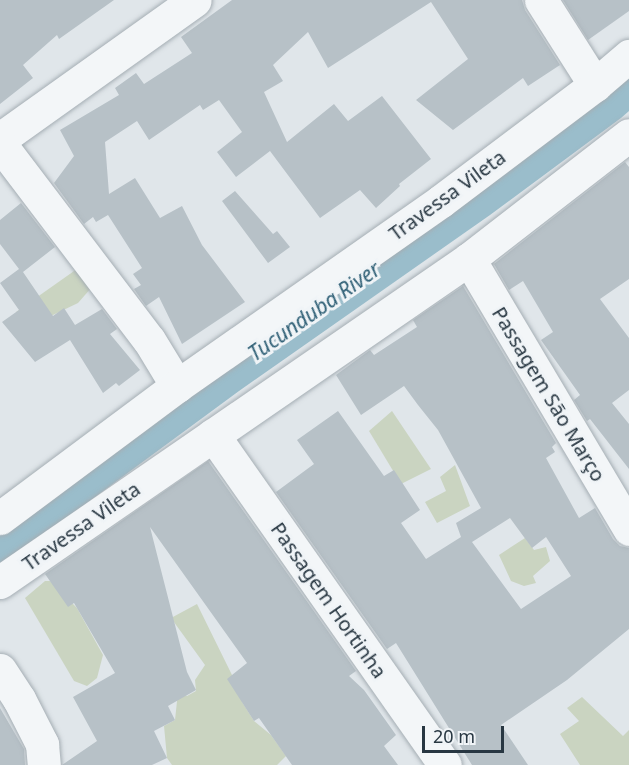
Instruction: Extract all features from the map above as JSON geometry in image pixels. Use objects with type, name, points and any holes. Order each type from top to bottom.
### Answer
[{"type":"street","points":[[177,386],[149,340],[0,141],[195,0]]},
{"type":"street","points":[[541,0],[595,85]]},
{"type":"street","name":"Travessa Vileta","points":[[0,518],[177,386],[441,201],[595,85],[629,56]]},
{"type":"street","name":"Travessa Vileta","points":[[0,582],[469,259],[628,137]]},
{"type":"street","name":"Passagem São Março","points":[[469,259],[629,529]]},
{"type":"street","name":"Passagem Hortinha","points":[[213,435],[445,765]]},
{"type":"street","points":[[0,670],[19,699],[42,744],[44,765]]},
{"type":"green space","points":[[84,264],[92,287],[78,303],[30,326],[16,312]]},
{"type":"green space","points":[[392,411],[431,469],[401,484],[369,431]]},
{"type":"green space","points":[[455,465],[470,506],[437,523],[425,502],[446,491],[440,477]]},
{"type":"green space","points":[[525,538],[534,550],[546,547],[550,561],[533,576],[536,583],[524,586],[511,581],[499,555]]},
{"type":"green space","points":[[45,581],[50,581],[77,608],[103,655],[97,678],[87,686],[74,681],[25,598]]},
{"type":"green space","points":[[197,604],[232,675],[246,691],[242,702],[254,721],[271,735],[286,756],[277,765],[172,765],[167,758],[164,726],[175,720],[178,692],[187,696],[196,691],[195,680],[205,665],[171,618]]},
{"type":"green space","points":[[582,697],[623,736],[629,730],[629,765],[580,765],[560,734],[579,721],[567,708]]},
{"type":"water","name":"Tucunduba River","points":[[629,70],[629,111],[621,118],[490,215],[239,391],[0,567],[0,529]]},
{"type":"building","points":[[0,0],[114,0],[59,39],[57,35],[23,65],[33,78],[0,104]]},
{"type":"building","points":[[232,0],[522,0],[525,10],[560,65],[528,86],[523,78],[453,130],[416,100],[468,59],[431,2],[328,68],[308,32],[273,65],[283,81],[264,92],[287,142],[334,104],[348,121],[382,96],[431,159],[399,184],[400,186],[376,208],[360,190],[320,218],[270,151],[236,177],[217,152],[242,132],[219,100],[203,110],[200,105],[149,140],[137,121],[105,142],[109,194],[135,178],[160,218],[182,206],[202,245],[245,302],[182,344],[159,297],[146,306],[134,289],[141,285],[133,274],[142,268],[108,215],[96,222],[93,217],[84,224],[54,183],[74,156],[60,130],[119,95],[115,88],[136,73],[144,84],[192,53],[181,37]]},
{"type":"building","points":[[563,0],[629,0],[629,11],[588,40]]},
{"type":"building","points":[[625,162],[629,167],[629,279],[600,299],[629,338],[629,390],[612,403],[629,424],[629,469],[590,419],[587,421],[574,400],[580,395],[541,340],[553,332],[523,281],[509,290],[494,264]]},
{"type":"building","points":[[235,191],[273,234],[277,231],[290,247],[268,263],[222,201]]},
{"type":"building","points":[[21,203],[55,247],[23,272],[53,316],[64,308],[75,325],[102,309],[117,329],[110,334],[140,370],[119,386],[116,383],[103,393],[70,340],[35,362],[2,322],[19,310],[0,283],[19,269],[0,244],[0,220]]},
{"type":"building","points":[[463,286],[556,443],[552,447],[555,452],[546,458],[579,518],[595,508],[613,539],[620,546],[629,548],[629,629],[567,680],[501,725],[528,765],[472,765],[396,643],[387,649],[276,492],[314,464],[297,440],[338,411],[384,476],[394,470],[420,510],[401,523],[426,559],[461,537],[456,523],[481,508],[438,430],[404,386],[361,415],[336,375],[370,350],[374,355],[417,327],[413,320]],"holes":[[[510,518],[532,548],[546,537],[571,576],[521,609],[472,542]]]},
{"type":"building","points":[[208,461],[356,671],[349,676],[364,690],[396,735],[384,746],[398,765],[292,765],[259,718],[254,721],[227,679],[247,663],[150,527],[187,672],[196,690],[168,706],[175,720],[154,731],[167,758],[152,765],[62,765],[97,741],[73,697],[115,673],[74,603],[68,607],[45,574]]},
{"type":"building","points":[[0,708],[24,749],[25,765],[0,765]]}]
